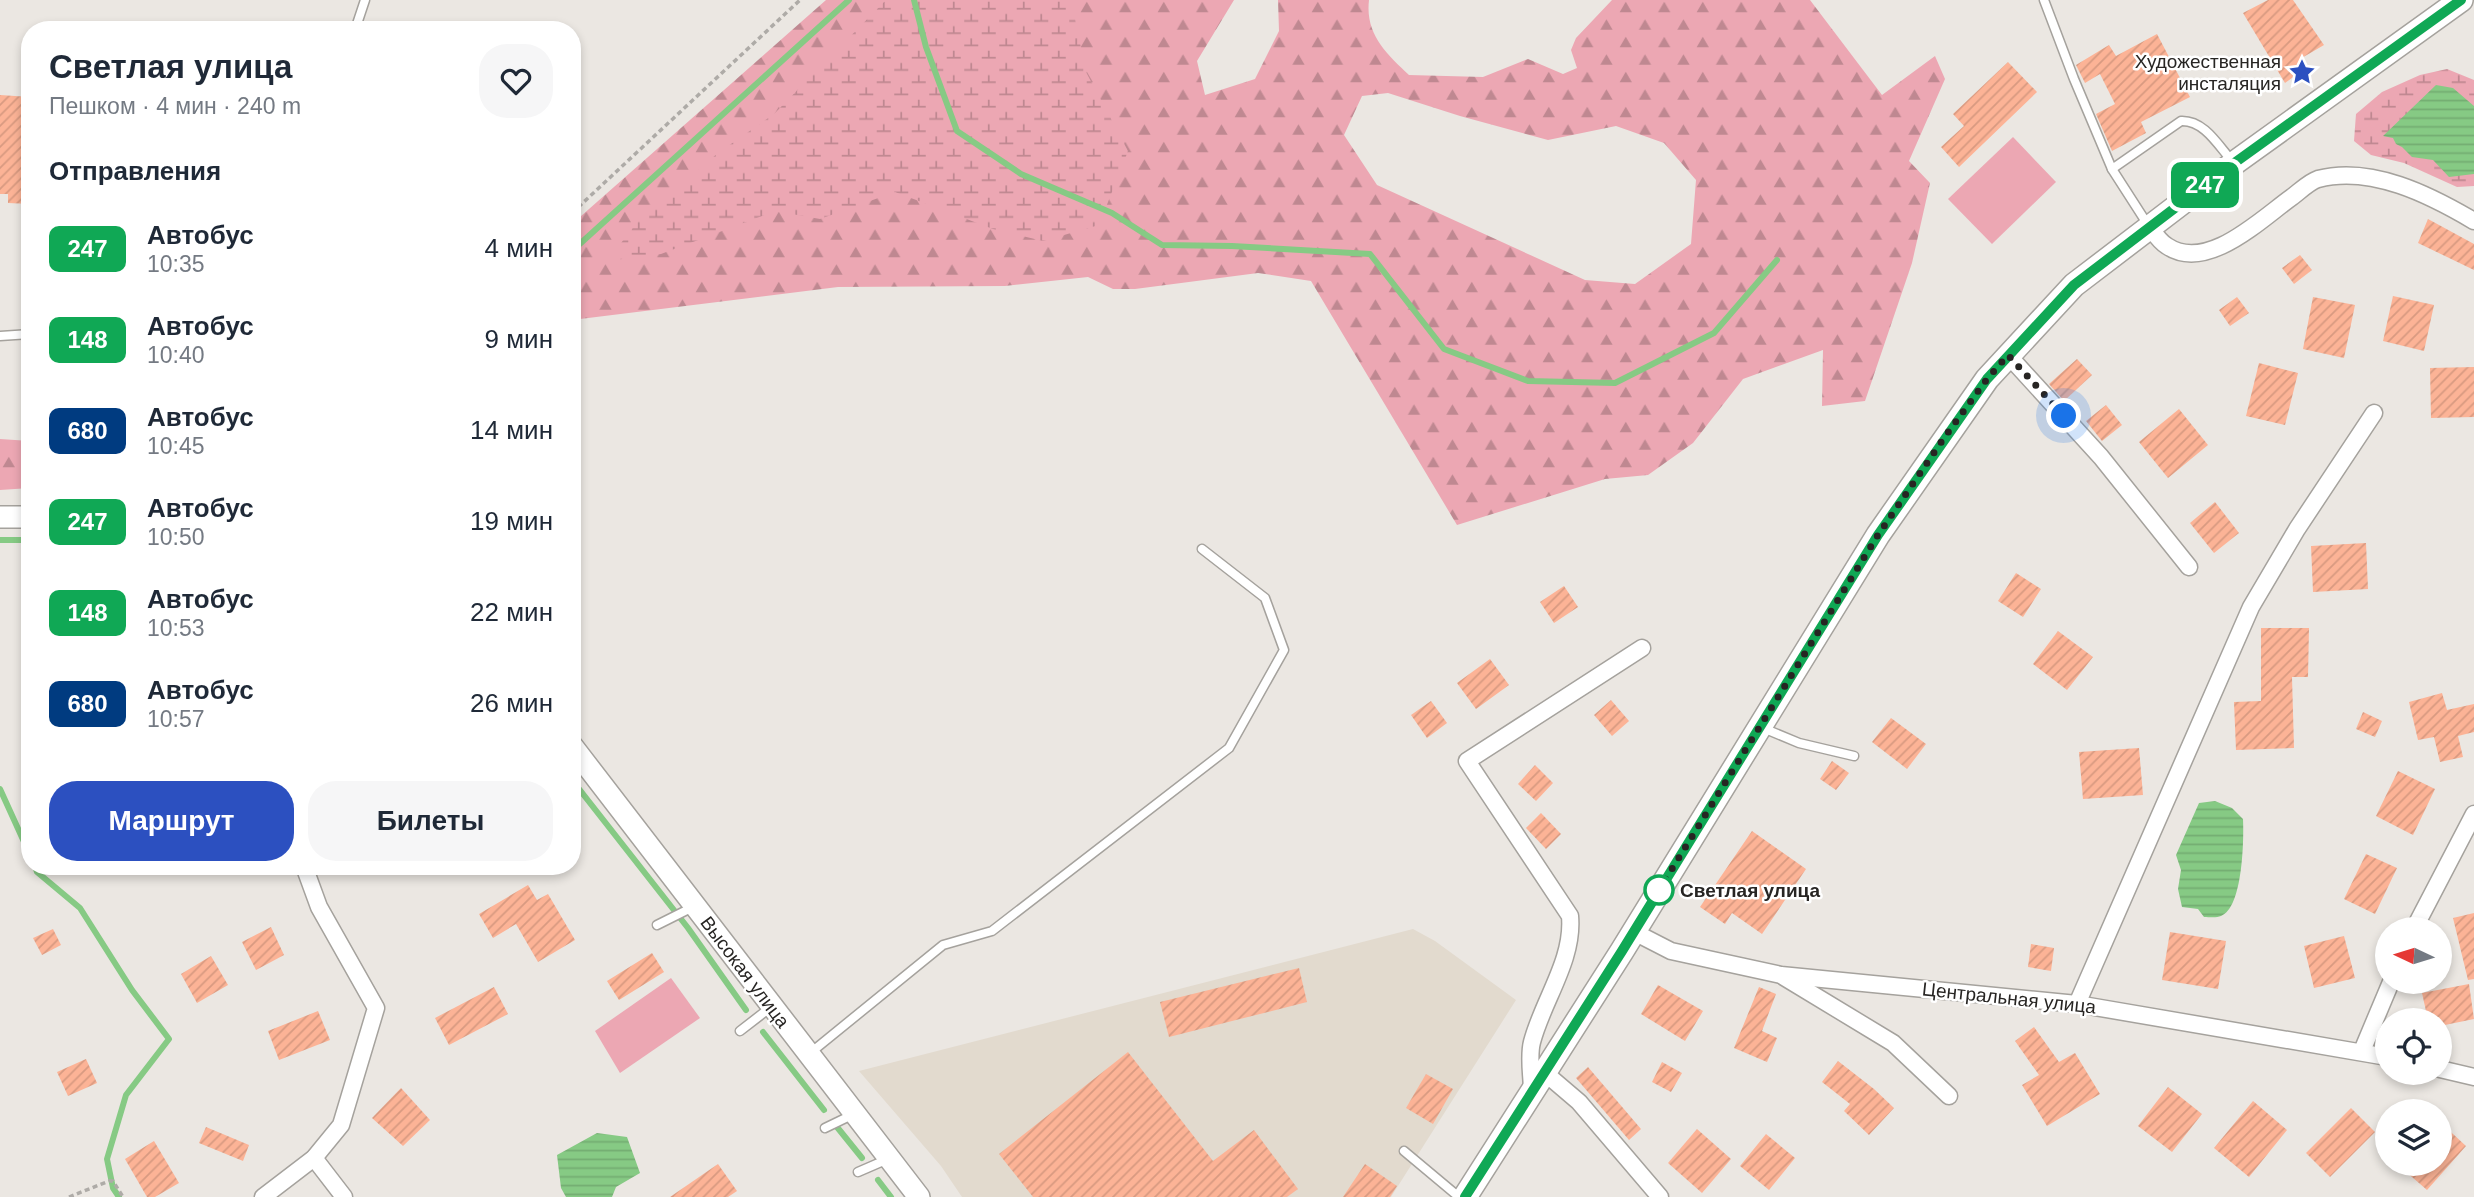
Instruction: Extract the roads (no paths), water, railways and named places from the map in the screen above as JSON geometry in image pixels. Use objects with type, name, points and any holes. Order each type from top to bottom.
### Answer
[{"type":"main road","points":[[1465,1197],[1634,932],[1885,524],[1987,379],[2074,285],[2234,163],[2461,0]]},
{"type":"street","points":[[2149,226],[2165,246],[2182,253],[2202,253],[2220,248],[2315,180],[2339,175],[2366,177],[2441,201],[2474,221]]},
{"type":"street","points":[[2008,355],[2101,457],[2189,567]]},
{"type":"street","points":[[2077,1004],[2251,607],[2297,528],[2374,413]]},
{"type":"street","points":[[0,517],[21,517]]},
{"type":"street","points":[[1642,648],[1467,761],[1570,916],[1572,931],[1567,950],[1531,1044],[1538,1082],[1579,1102],[1660,1197]]},
{"type":"street","name":"Высокая улица","points":[[581,758],[691,908],[772,1006],[919,1197]]},
{"type":"street","points":[[2420,917],[2474,814]]},
{"type":"street","points":[[263,1197],[314,1158],[341,1125],[376,1008],[319,907],[307,875]]},
{"type":"street","name":"Центральная улица","points":[[1634,932],[1671,951],[1781,975],[2077,1004],[2375,1054]]},
{"type":"street","points":[[1781,975],[1894,1043],[1948,1096]]},
{"type":"street","points":[[2362,1051],[2386,994]]},
{"type":"street","points":[[2452,1072],[2474,1077]]},
{"type":"street","points":[[314,1158],[344,1197]]},
{"type":"lane","points":[[358,21],[365,0]]},
{"type":"lane","points":[[2044,0],[2112,169],[2149,226]]},
{"type":"lane","points":[[2112,169],[2181,121],[2191,120],[2199,125],[2234,163]]},
{"type":"lane","points":[[0,336],[21,335]]},
{"type":"lane","points":[[808,1054],[943,945],[992,931],[1229,748],[1284,650],[1265,598],[1202,549]]},
{"type":"lane","points":[[1759,726],[1799,743],[1854,756]]},
{"type":"lane","points":[[657,925],[691,908]]},
{"type":"lane","points":[[740,1031],[772,1006]]},
{"type":"lane","points":[[825,1128],[855,1114]]},
{"type":"lane","points":[[1404,1152],[1459,1197]]},
{"type":"lane","points":[[858,1172],[890,1158]]},
{"type":"waterway","points":[[581,243],[849,0]]},
{"type":"waterway","points":[[914,0],[926,47],[957,131],[1021,174],[1112,213],[1162,245],[1370,254],[1444,349],[1528,381],[1615,383],[1714,333],[1777,260]]},
{"type":"waterway","points":[[0,540],[21,540]]},
{"type":"waterway","points":[[0,789],[21,835]]},
{"type":"waterway","points":[[581,791],[688,928],[746,1010]]},
{"type":"waterway","points":[[41,875],[80,908],[132,990],[169,1039],[126,1095],[107,1159],[113,1188],[119,1197]]},
{"type":"waterway","points":[[763,1032],[824,1110]]},
{"type":"waterway","points":[[837,1127],[862,1158]]},
{"type":"waterway","points":[[878,1180],[891,1197]]},
{"type":"place","name":"Художественная инсталяция","points":[[2302,72]]},
{"type":"place","name":"Светлая улица","points":[[1659,890]]}]
